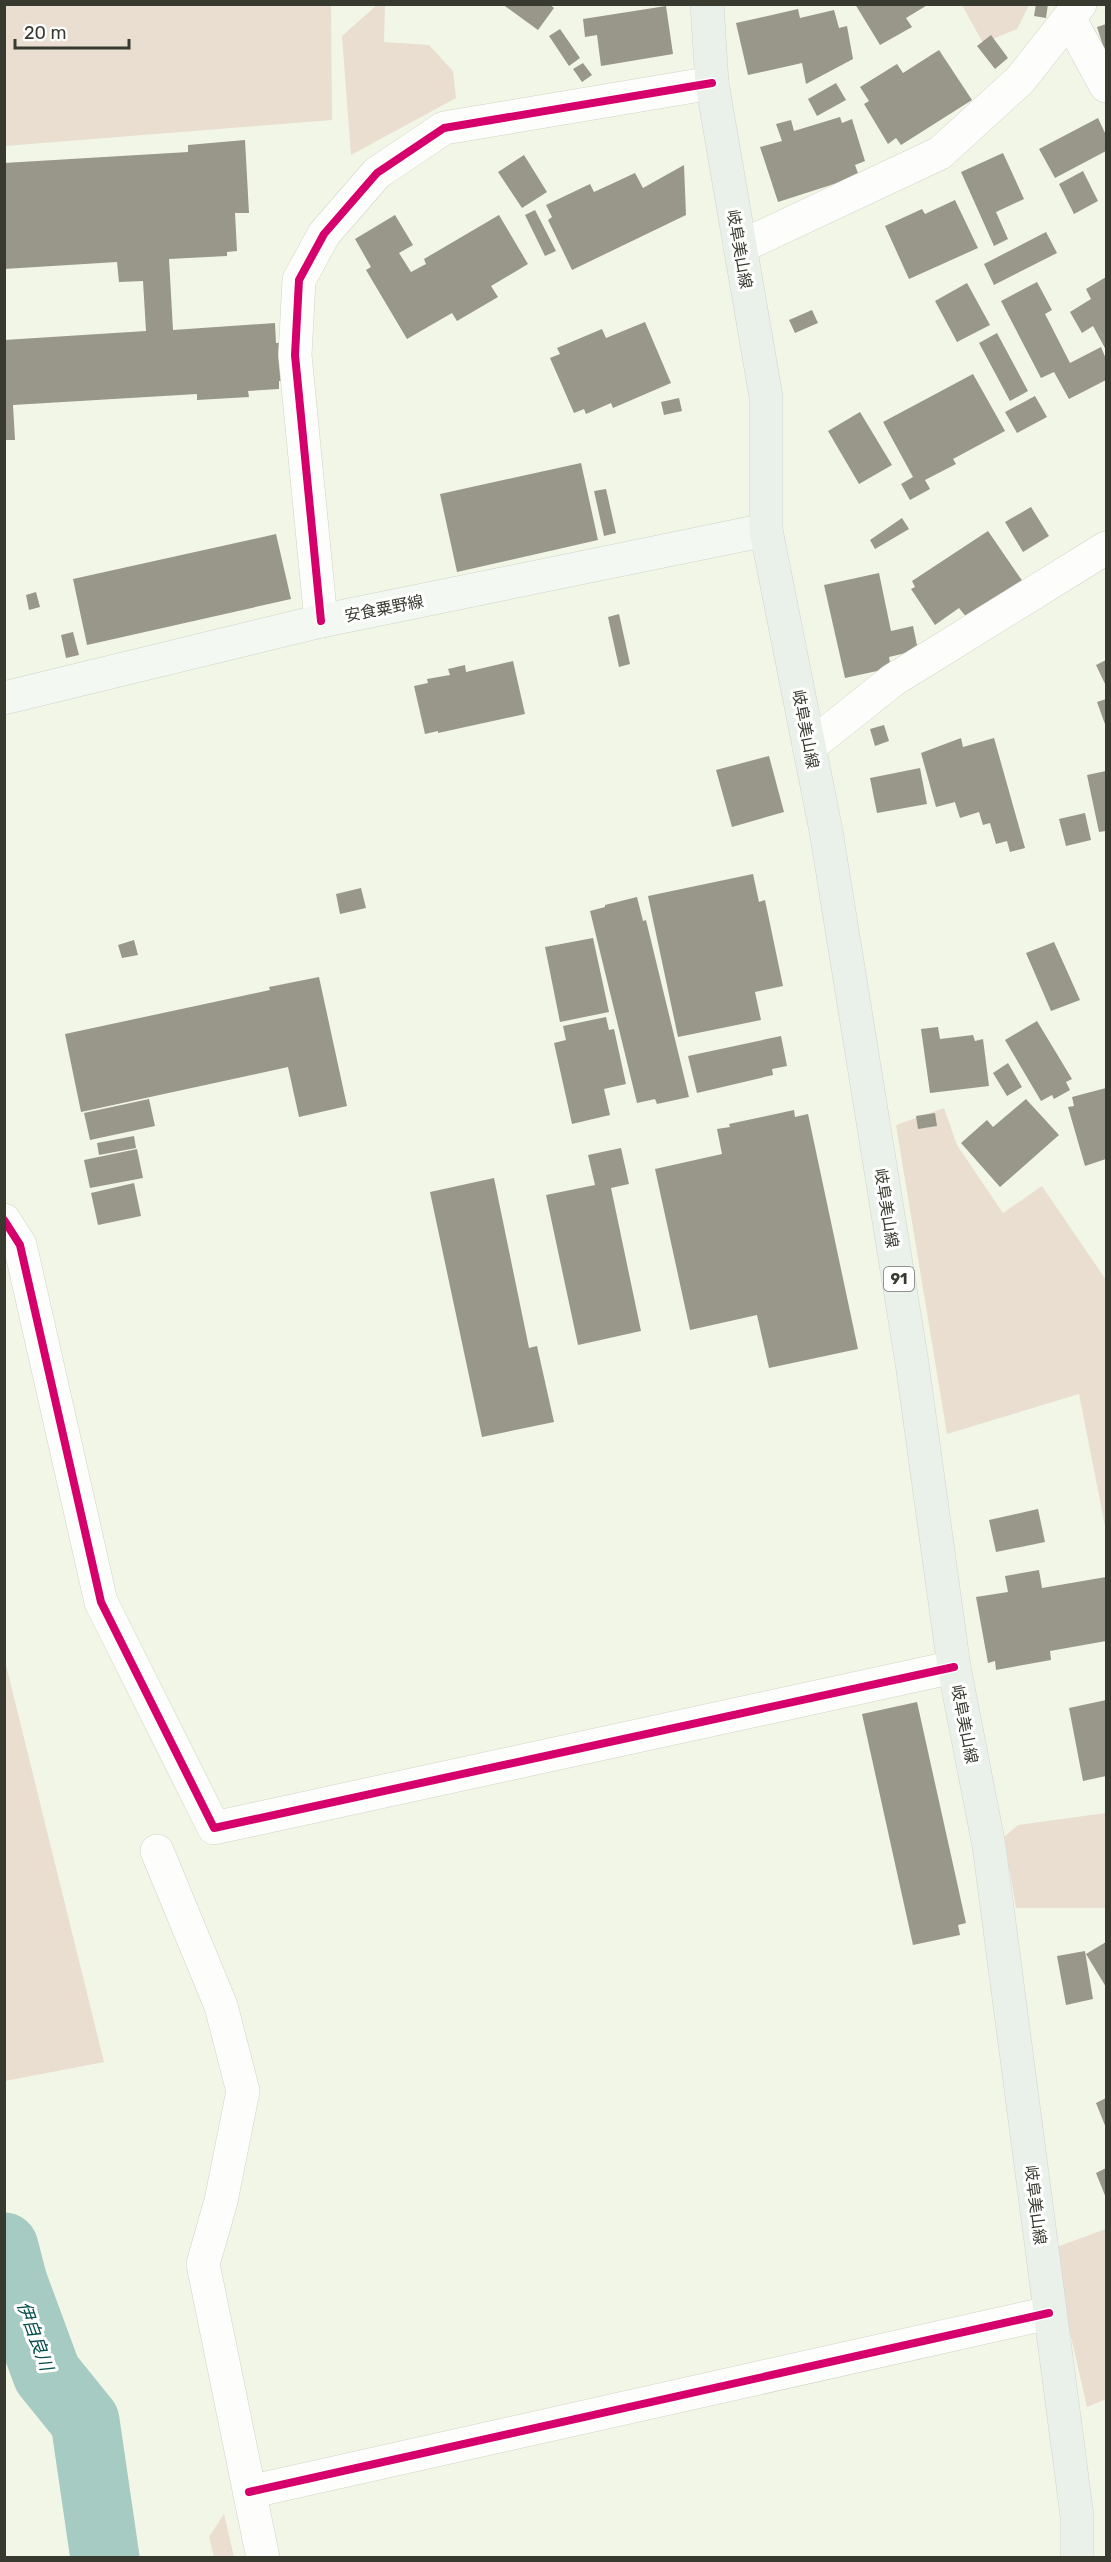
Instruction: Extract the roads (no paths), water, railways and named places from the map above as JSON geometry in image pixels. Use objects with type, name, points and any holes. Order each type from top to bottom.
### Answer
[{"type":"main road","name":"岐阜美山線","points":[[707,4],[712,83],[766,397],[766,531],[826,831],[912,1363],[954,1667],[989,1846],[1077,2516],[1077,2558]]},
{"type":"main road","name":"安食粟野線","points":[[4,699],[321,621],[766,531]]},
{"type":"street","points":[[740,247],[940,153],[1020,80],[1075,11],[1107,86]]},
{"type":"street","points":[[321,621],[295,355],[299,280],[324,234],[377,173],[444,128],[712,83]]},
{"type":"street","points":[[809,747],[893,680],[1107,548]]},
{"type":"street","points":[[4,1220],[20,1245],[101,1602],[214,1828],[954,1667]]},
{"type":"street","points":[[157,1851],[221,2006],[243,2091],[222,2201],[203,2264],[263,2558]]},
{"type":"street","points":[[249,2492],[1049,2313]]},
{"type":"waterway","name":"伊自良川","points":[[4,2247],[13,2282],[47,2374],[85,2421],[105,2558]]}]
